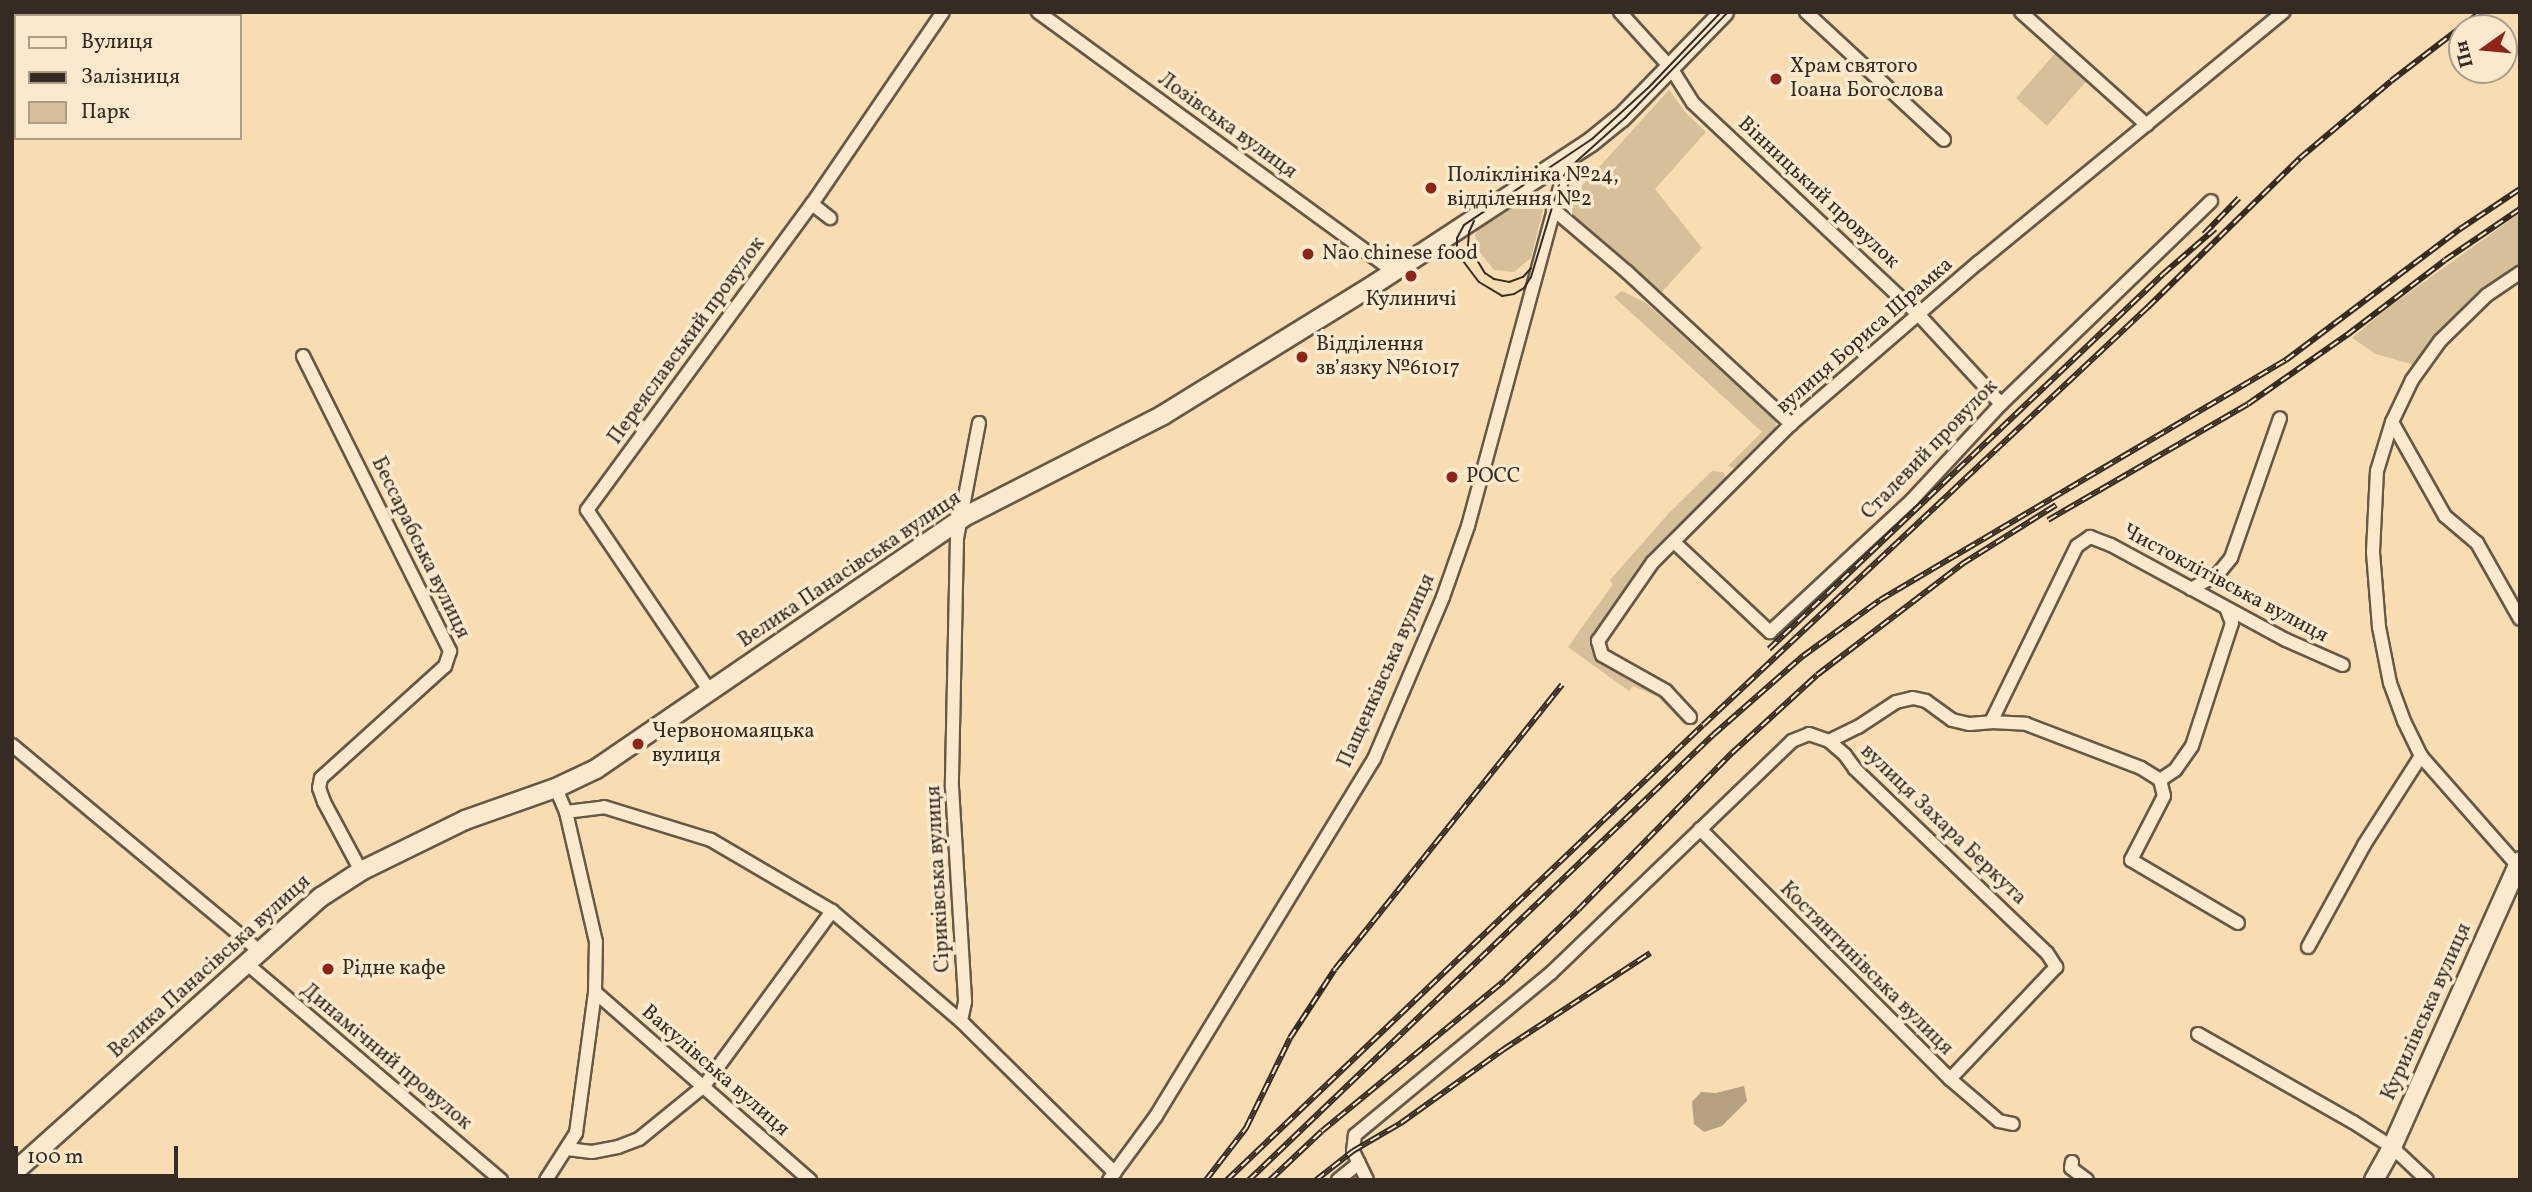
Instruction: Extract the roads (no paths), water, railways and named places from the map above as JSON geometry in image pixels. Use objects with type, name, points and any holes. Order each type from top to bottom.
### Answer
[{"type":"street","name":"Переяславський провулок","points":[[711,693],[587,510],[812,204],[943,12]]},
{"type":"street","name":"Лозівська вулиця","points":[[1038,12],[1394,272]]},
{"type":"street","name":"Вінницький провулок","points":[[1620,12],[1671,68],[1693,103],[1919,315],[2001,404]]},
{"type":"street","name":"Велика Панасівська вулиця","points":[[12,1174],[321,897],[361,871],[465,820],[556,788],[596,769],[711,693],[962,518],[1163,415],[1394,272],[1562,164],[1621,118],[1724,12]]},
{"type":"street","points":[[1806,12],[1944,140]]},
{"type":"street","points":[[2021,12],[2147,125]]},
{"type":"street","name":"вулиця Бориса Шрамка","points":[[1690,717],[1666,691],[1602,655],[1598,640],[1653,562],[1791,424],[2283,12]]},
{"type":"street","name":"Пащенківська вулиця","points":[[1112,1176],[1156,1116],[1374,759],[1443,597],[1468,526],[1563,177],[1562,164]]},
{"type":"street","name":"Сталевий провулок","points":[[1674,542],[1770,632],[1912,500],[2001,404],[2211,201]]},
{"type":"street","points":[[812,204],[830,218]]},
{"type":"street","points":[[1553,209],[1627,272],[1791,424]]},
{"type":"street","points":[[2518,863],[2421,756],[2404,721],[2390,683],[2379,627],[2373,552],[2377,471],[2392,422],[2412,380],[2440,341],[2487,295],[2520,273]]},
{"type":"street","name":"Бессарабська вулиця","points":[[303,356],[450,651],[445,666],[321,778],[319,788],[324,802],[361,871]]},
{"type":"street","points":[[2191,589],[2218,574],[2231,558],[2280,418]]},
{"type":"street","name":"Сіриківська вулиця","points":[[961,1021],[965,1002],[952,787],[957,538],[979,422]]},
{"type":"street","points":[[2392,422],[2445,516],[2477,543],[2520,619]]},
{"type":"street","name":"Чистоклітівська вулиця","points":[[1991,722],[2077,546],[2090,537],[2111,545],[2227,610],[2343,665]]},
{"type":"street","points":[[2160,780],[2175,770],[2192,746],[2232,623],[2227,610]]},
{"type":"street","points":[[1829,741],[1858,727],[1896,702],[1913,698],[1926,701],[1952,720],[1970,724],[2026,724],[2141,768],[2160,780],[2164,796],[2131,860],[2238,923]]},
{"type":"street","name":"вулиця Захара Беркута","points":[[1700,829],[1792,741],[1809,734],[1829,741],[1990,897],[2056,967],[1950,1080]]},
{"type":"street","name":"Динамічний провулок","points":[[12,745],[501,1180]]},
{"type":"street","points":[[2308,947],[2364,845],[2421,756]]},
{"type":"street","points":[[547,1180],[576,1133],[595,992],[596,942],[565,812],[556,788]]},
{"type":"street","points":[[565,812],[604,807],[711,840],[832,911],[961,1021],[1112,1176]]},
{"type":"street","points":[[1367,1180],[1353,1151],[1355,1135],[1551,973],[1700,829]]},
{"type":"street","name":"Костянтинівська вулиця","points":[[1700,829],[1950,1080],[1999,1121],[2013,1124]]},
{"type":"street","name":"Курилівська вулиця","points":[[2374,1180],[2392,1147],[2518,863]]},
{"type":"street","points":[[567,1149],[592,1152],[618,1147],[639,1139],[704,1086],[832,911]]},
{"type":"street","name":"Вакулівська вулиця","points":[[595,992],[810,1180]]},
{"type":"street","points":[[2198,1034],[2392,1147],[2427,1180]]},
{"type":"street","points":[[2072,1162],[2071,1168],[2087,1180]]},
{"type":"street","points":[[1338,1180],[1359,1163]]},
{"type":"tram line","points":[[1721,12],[1648,88],[1592,139],[1464,225],[1457,238],[1457,253],[1479,282],[1502,296],[1514,294],[1524,288],[1531,277],[1559,184],[1568,169],[1625,118],[1728,12]]},
{"type":"tram line","points":[[1474,221],[1469,232],[1468,245],[1485,273],[1494,279],[1509,282],[1523,277],[1531,268]]},
{"type":"railway","points":[[1227,1180],[1703,725],[2148,307],[2300,158],[2391,81],[2481,12]]},
{"type":"railway","points":[[1249,1180],[1713,735],[1803,656],[1880,600],[2286,360],[2460,229],[2520,189]]},
{"type":"railway","points":[[2204,234],[2239,198]]},
{"type":"railway","points":[[2048,520],[2248,404],[2347,335],[2445,260],[2520,209]]},
{"type":"railway","points":[[1769,649],[2163,274],[2215,229]]},
{"type":"railway","points":[[1270,1180],[1322,1131],[1505,980],[1578,910],[1732,753],[1817,675],[1962,564],[2056,505]]},
{"type":"railway","points":[[1206,1180],[1246,1128],[1290,1038],[1335,969],[1562,685]]},
{"type":"railway","points":[[1316,1180],[1353,1151],[1401,1123],[1504,1049],[1650,953]]},
{"type":"place","name":"Храм святого Іоана Богослова","points":[[1776,79]]},
{"type":"place","name":"Поліклініка №24, відділення №2","points":[[1431,188]]},
{"type":"place","name":"Nao chinese food","points":[[1308,254]]},
{"type":"place","name":"Кулиничі","points":[[1411,276]]},
{"type":"place","name":"Відділення зв’язку №61017","points":[[1302,357]]},
{"type":"place","name":"РОСС","points":[[1452,477]]},
{"type":"place","name":"Червономаяцька вулиця","points":[[638,744]]},
{"type":"place","name":"Рідне кафе","points":[[328,969]]}]
